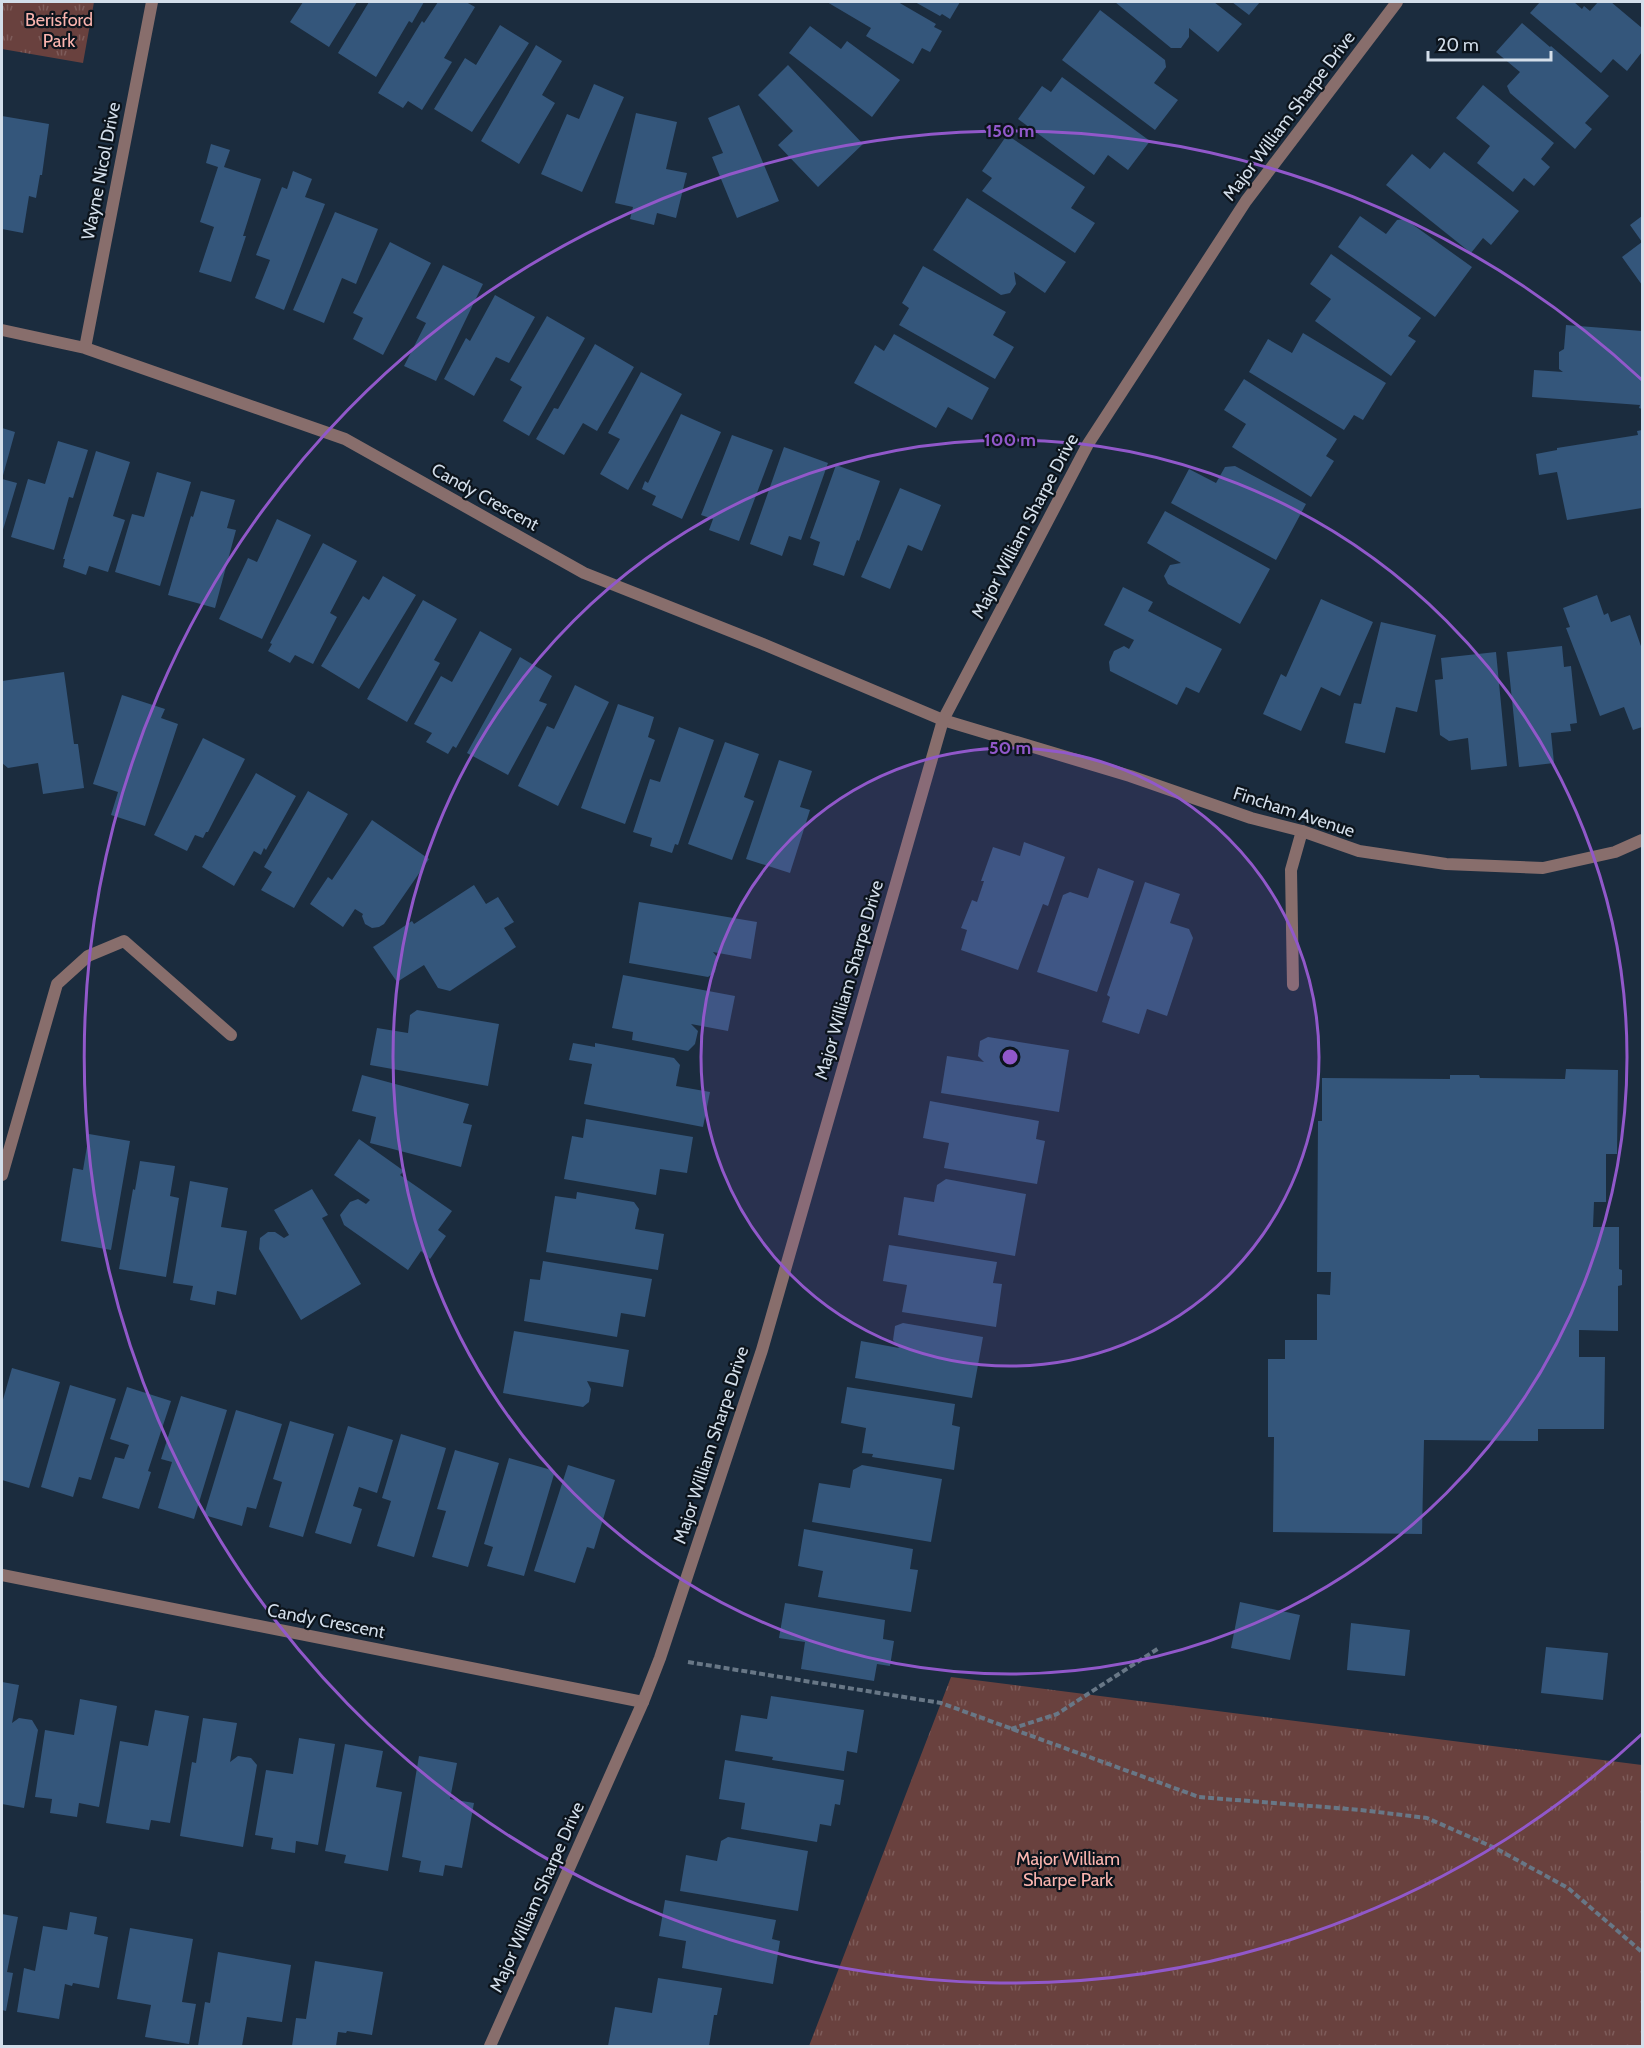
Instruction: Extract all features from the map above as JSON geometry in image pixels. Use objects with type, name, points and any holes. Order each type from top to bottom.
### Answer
[{"type":"street","name":"Wayne Nicol Drive","points":[[86,348],[152,2]]},
{"type":"street","name":"Major William Sharpe Drive","points":[[490,2046],[643,1702],[660,1658],[762,1350],[943,720],[1088,444],[1246,201],[1397,2]]},
{"type":"street","name":"Candy Crescent","points":[[2,330],[86,348],[345,439],[584,573],[763,644],[943,720]]},
{"type":"street","name":"Fincham Avenue","points":[[943,720],[1130,776],[1251,818],[1302,831],[1370,853],[1446,864],[1543,868],[1615,852],[1642,840]]},
{"type":"street","points":[[1293,985],[1290,870],[1302,831]]},
{"type":"street","points":[[2,1175],[57,984],[88,956],[124,941],[231,1035]]},
{"type":"street","name":"Candy Crescent","points":[[2,1575],[643,1702]]},
{"type":"path","points":[[1011,1730],[1058,1714],[1159,1648]]},
{"type":"path","points":[[660,1658],[941,1703],[1199,1797],[1361,1810],[1427,1818],[1495,1848],[1568,1888],[1642,1952]]},
{"type":"green space","name":"Berisford Park","points":[[2,2],[94,2],[83,63],[2,49]]},
{"type":"green space","name":"Major William Sharpe Park","points":[[951,1677],[1642,1765],[1642,2046],[809,2046]]},
{"type":"building","points":[[303,2],[357,2],[329,47],[290,22]]},
{"type":"building","points":[[369,2],[424,2],[412,23],[409,21],[376,77],[338,53]]},
{"type":"building","points":[[438,2],[466,2],[475,7],[444,58],[452,62],[422,110],[408,101],[403,108],[378,93],[422,21],[424,23]]},
{"type":"building","points":[[827,2],[898,2],[936,24],[934,27],[942,31],[930,52],[922,48],[913,64],[866,36],[871,28]]},
{"type":"building","points":[[915,2],[960,2],[950,19]]},
{"type":"building","points":[[1115,2],[1214,2],[1242,24],[1218,52],[1189,28],[1189,37],[1181,48],[1171,48]]},
{"type":"building","points":[[1232,2],[1260,2],[1249,15]]},
{"type":"building","points":[[1540,2],[1574,2],[1582,9],[1584,6],[1590,11],[1598,2],[1611,2],[1642,28],[1642,52],[1627,71],[1613,59],[1601,73],[1530,13]]},
{"type":"building","points":[[1100,10],[1165,60],[1166,67],[1154,83],[1178,100],[1155,130],[1062,60]]},
{"type":"building","points":[[1522,23],[1609,96],[1585,123],[1592,129],[1575,149],[1510,93],[1507,86],[1520,72],[1496,52]]},
{"type":"building","points":[[500,25],[529,43],[472,132],[434,109],[465,58],[476,65]]},
{"type":"building","points":[[810,26],[841,49],[847,41],[900,80],[872,117],[789,53]]},
{"type":"building","points":[[536,45],[562,61],[542,95],[555,103],[519,164],[481,141]]},
{"type":"building","points":[[788,65],[863,144],[818,187],[778,145],[793,131],[758,95]]},
{"type":"building","points":[[1062,77],[1150,141],[1128,170],[1108,155],[1094,175],[1018,119],[1042,86],[1051,92]]},
{"type":"building","points":[[594,84],[624,97],[582,192],[541,174],[567,114],[579,119]]},
{"type":"building","points":[[1483,85],[1554,143],[1541,159],[1550,167],[1534,186],[1524,178],[1513,192],[1477,163],[1490,146],[1456,118]]},
{"type":"building","points":[[739,105],[779,201],[737,218],[712,157],[723,153],[708,118]]},
{"type":"building","points":[[636,113],[677,122],[666,169],[687,173],[676,218],[657,213],[654,225],[630,219],[633,207],[615,203]]},
{"type":"building","points":[[2,116],[49,124],[42,175],[40,175],[36,198],[29,196],[23,233],[2,229]]},
{"type":"building","points":[[1007,135],[1085,187],[1071,208],[1095,223],[1075,253],[982,191],[992,178],[982,171]]},
{"type":"building","points":[[211,144],[230,150],[224,167],[261,179],[231,282],[199,272],[214,227],[200,222],[218,167],[206,163]]},
{"type":"building","points":[[1444,152],[1519,211],[1491,245],[1483,238],[1471,253],[1386,185],[1412,154],[1430,169]]},
{"type":"building","points":[[293,171],[312,179],[305,197],[325,204],[284,310],[255,298],[270,260],[256,255],[282,187],[287,189]]},
{"type":"building","points":[[967,198],[1066,262],[1045,293],[1014,272],[1016,284],[1010,293],[1001,295],[933,250]]},
{"type":"building","points":[[335,212],[378,229],[356,284],[342,278],[324,323],[293,310]]},
{"type":"building","points":[[1360,216],[1386,234],[1397,220],[1405,219],[1472,267],[1435,317],[1338,247]]},
{"type":"building","points":[[1642,216],[1642,242],[1630,225]]},
{"type":"building","points":[[390,242],[431,263],[383,355],[353,339],[363,318],[353,313]]},
{"type":"building","points":[[1642,242],[1642,285],[1622,257]]},
{"type":"building","points":[[1331,254],[1421,318],[1408,336],[1416,341],[1391,376],[1315,321],[1331,299],[1310,284]]},
{"type":"building","points":[[443,265],[483,284],[436,381],[404,366],[426,323],[416,318]]},
{"type":"building","points":[[923,266],[1006,312],[993,335],[1014,347],[995,379],[899,325],[909,308],[902,303]]},
{"type":"building","points":[[495,295],[535,317],[509,363],[496,357],[474,396],[444,379],[466,338],[470,341]]},
{"type":"building","points":[[547,316],[585,338],[529,436],[503,421],[522,387],[510,380]]},
{"type":"building","points":[[1566,325],[1642,331],[1642,409],[1639,408],[1640,405],[1532,397],[1534,370],[1563,372],[1559,369],[1559,352],[1564,349]]},
{"type":"building","points":[[1303,333],[1386,383],[1363,420],[1354,415],[1344,430],[1249,372],[1268,339],[1292,353]]},
{"type":"building","points":[[894,334],[989,388],[972,420],[948,407],[936,428],[854,383],[875,345],[884,351]]},
{"type":"building","points":[[595,344],[634,367],[597,431],[583,423],[564,455],[536,439],[554,408],[558,409]]},
{"type":"building","points":[[641,372],[682,394],[628,490],[600,474],[620,439],[608,433]]},
{"type":"building","points":[[1244,379],[1337,439],[1326,456],[1334,461],[1311,497],[1232,447],[1246,424],[1224,410]]},
{"type":"building","points":[[681,414],[721,432],[682,519],[652,505],[656,496],[642,489],[645,481],[648,483]]},
{"type":"building","points":[[2,428],[15,432],[2,479]]},
{"type":"building","points":[[1642,430],[1642,508],[1567,520],[1557,472],[1539,475],[1536,454],[1557,450],[1557,448],[1638,435],[1637,431]]},
{"type":"building","points":[[732,435],[773,450],[739,541],[709,530],[713,519],[701,515]]},
{"type":"building","points":[[58,441],[88,450],[73,498],[69,497],[54,550],[11,537],[28,479],[45,484]]},
{"type":"building","points":[[784,447],[828,463],[801,540],[789,536],[782,556],[750,544]]},
{"type":"building","points":[[96,451],[130,462],[113,516],[125,520],[108,572],[89,566],[86,575],[63,567],[65,559],[63,559]]},
{"type":"building","points":[[836,465],[880,481],[844,576],[813,565],[820,542],[810,538]]},
{"type":"building","points":[[1235,466],[1306,504],[1276,560],[1171,503],[1189,469],[1216,483],[1225,467]]},
{"type":"building","points":[[157,472],[191,482],[160,586],[115,572],[132,514],[144,517]]},
{"type":"building","points":[[2,479],[17,483],[2,533]]},
{"type":"building","points":[[900,488],[941,505],[922,551],[908,545],[890,589],[861,577]]},
{"type":"building","points":[[201,491],[235,500],[227,528],[236,530],[215,608],[168,595],[191,516],[193,517]]},
{"type":"building","points":[[1165,511],[1270,569],[1240,624],[1168,584],[1164,576],[1170,565],[1181,563],[1147,543]]},
{"type":"building","points":[[277,519],[311,535],[262,639],[219,619],[248,558],[257,562]]},
{"type":"building","points":[[323,543],[357,561],[330,613],[337,617],[313,664],[295,655],[290,663],[268,651],[272,644],[270,643]]},
{"type":"building","points":[[383,576],[416,595],[359,689],[321,666],[363,596],[369,600]]},
{"type":"building","points":[[1123,587],[1153,602],[1148,611],[1222,649],[1199,693],[1186,687],[1177,705],[1110,671],[1109,662],[1114,651],[1124,646],[1129,649],[1134,640],[1104,625]]},
{"type":"building","points":[[1597,595],[1604,615],[1608,613],[1611,622],[1630,615],[1642,649],[1642,727],[1633,730],[1624,707],[1600,716],[1566,628],[1570,627],[1563,608]]},
{"type":"building","points":[[1321,599],[1373,622],[1340,696],[1321,687],[1301,731],[1263,714],[1281,674],[1286,677]]},
{"type":"building","points":[[423,600],[457,619],[434,660],[440,663],[407,722],[367,699]]},
{"type":"building","points":[[1381,622],[1436,635],[1417,712],[1396,707],[1385,753],[1345,743],[1354,703],[1361,704]]},
{"type":"building","points":[[480,631],[512,649],[456,748],[453,746],[448,754],[426,742],[432,733],[414,724],[441,676],[452,682]]},
{"type":"building","points":[[1562,646],[1564,667],[1571,666],[1577,723],[1570,724],[1571,731],[1551,733],[1554,763],[1519,767],[1507,652]]},
{"type":"building","points":[[1496,652],[1507,766],[1471,770],[1468,738],[1449,741],[1440,735],[1435,680],[1443,679],[1441,658]]},
{"type":"building","points":[[520,657],[552,676],[539,701],[547,704],[508,775],[467,753]]},
{"type":"building","points":[[64,672],[74,744],[78,744],[84,788],[43,794],[38,763],[8,768],[2,763],[2,681]]},
{"type":"building","points":[[575,685],[609,702],[558,806],[518,786],[547,726],[554,729]]},
{"type":"building","points":[[122,695],[165,709],[161,718],[178,724],[145,826],[111,815],[118,792],[93,784]]},
{"type":"building","points":[[618,704],[654,717],[648,737],[655,740],[625,824],[581,808]]},
{"type":"building","points":[[679,727],[714,740],[678,845],[675,844],[672,853],[650,846],[652,838],[633,832],[650,779],[660,782]]},
{"type":"building","points":[[203,738],[245,759],[208,832],[203,838],[195,835],[187,851],[154,835]]},
{"type":"building","points":[[725,742],[759,754],[744,797],[754,801],[732,860],[688,844]]},
{"type":"building","points":[[779,760],[812,771],[800,807],[810,810],[790,873],[746,859]]},
{"type":"building","points":[[256,773],[296,796],[266,850],[264,848],[261,855],[254,851],[234,886],[202,867]]},
{"type":"building","points":[[308,791],[348,814],[294,908],[261,890],[272,872],[264,867]]},
{"type":"building","points":[[372,820],[429,859],[384,924],[372,928],[365,924],[363,914],[355,909],[343,927],[310,904],[328,877],[332,880]]},
{"type":"building","points":[[1024,842],[1065,857],[1048,906],[1043,904],[1018,970],[961,950],[967,930],[961,928],[972,900],[977,902],[984,881],[981,881],[993,847],[1020,856]]},
{"type":"building","points":[[1098,868],[1134,881],[1097,992],[1037,972],[1063,895],[1070,892],[1088,898]]},
{"type":"building","points":[[1145,882],[1180,894],[1170,923],[1189,929],[1193,938],[1167,1016],[1147,1009],[1139,1034],[1102,1022],[1110,997],[1107,995]]},
{"type":"building","points":[[474,885],[486,904],[498,897],[514,922],[504,928],[516,947],[450,991],[438,988],[424,965],[397,982],[373,947],[412,921],[414,924]]},
{"type":"building","points":[[639,902],[757,922],[751,959],[713,952],[718,958],[715,972],[708,977],[629,963]]},
{"type":"building","points":[[623,975],[735,996],[728,1031],[691,1024],[698,1031],[695,1044],[688,1051],[632,1040],[633,1032],[612,1028]]},
{"type":"building","points":[[417,1010],[499,1024],[488,1086],[370,1065],[377,1028],[408,1033],[410,1015]]},
{"type":"building","points":[[988,1037],[1069,1050],[1059,1112],[941,1093],[947,1056],[984,1062],[978,1056],[980,1041]]},
{"type":"building","points":[[573,1043],[595,1047],[595,1043],[674,1058],[680,1065],[676,1086],[710,1092],[703,1127],[584,1104],[592,1064],[569,1060]]},
{"type":"building","points":[[1566,1069],[1618,1070],[1617,1154],[1606,1154],[1606,1202],[1594,1202],[1593,1227],[1619,1227],[1619,1269],[1622,1270],[1622,1285],[1618,1286],[1618,1331],[1579,1330],[1579,1357],[1605,1357],[1604,1429],[1538,1429],[1538,1441],[1424,1440],[1422,1534],[1273,1532],[1274,1437],[1268,1437],[1268,1359],[1285,1359],[1285,1340],[1317,1340],[1317,1294],[1330,1295],[1331,1272],[1317,1272],[1318,1121],[1322,1121],[1322,1078],[1450,1079],[1450,1075],[1479,1075],[1480,1078],[1565,1079]]},
{"type":"building","points":[[362,1075],[469,1104],[463,1123],[472,1125],[461,1167],[370,1143],[376,1117],[352,1111]]},
{"type":"building","points":[[930,1101],[1039,1121],[1036,1139],[1045,1141],[1037,1184],[944,1168],[949,1143],[923,1138]]},
{"type":"building","points":[[586,1119],[693,1137],[687,1173],[660,1169],[656,1195],[564,1179],[572,1136],[583,1138]]},
{"type":"building","points":[[89,1134],[130,1141],[111,1250],[61,1241],[73,1168],[83,1170]]},
{"type":"building","points":[[359,1139],[404,1171],[400,1175],[452,1211],[438,1230],[446,1236],[430,1259],[421,1251],[408,1270],[344,1225],[340,1215],[350,1202],[358,1199],[366,1204],[370,1200],[334,1175]]},
{"type":"building","points":[[140,1161],[175,1166],[170,1196],[179,1198],[166,1277],[119,1269]]},
{"type":"building","points":[[946,1179],[1026,1194],[1015,1256],[898,1235],[904,1197],[934,1202],[937,1185]]},
{"type":"building","points":[[190,1181],[228,1188],[221,1227],[247,1231],[236,1295],[217,1291],[215,1305],[190,1300],[193,1286],[173,1283]]},
{"type":"building","points":[[312,1189],[328,1215],[322,1218],[361,1284],[301,1320],[259,1249],[260,1238],[268,1232],[275,1232],[284,1238],[289,1235],[274,1210]]},
{"type":"building","points":[[577,1192],[634,1202],[639,1209],[635,1229],[664,1234],[658,1270],[546,1252],[555,1196],[576,1199]]},
{"type":"building","points":[[889,1245],[997,1262],[993,1283],[1002,1284],[996,1327],[902,1312],[907,1285],[883,1281]]},
{"type":"building","points":[[543,1261],[652,1279],[645,1317],[621,1313],[617,1337],[524,1321],[530,1279],[540,1280]]},
{"type":"building","points":[[903,1323],[983,1337],[972,1398],[855,1378],[861,1341],[899,1348],[893,1340],[895,1326]]},
{"type":"building","points":[[514,1331],[629,1350],[623,1387],[587,1381],[591,1389],[589,1402],[583,1407],[503,1393]]},
{"type":"building","points":[[12,1368],[60,1382],[29,1488],[2,1480],[2,1403]]},
{"type":"building","points":[[70,1385],[116,1399],[91,1480],[79,1477],[73,1497],[41,1487]]},
{"type":"building","points":[[127,1387],[171,1401],[148,1471],[151,1472],[139,1509],[102,1498],[115,1457],[124,1459],[129,1445],[110,1439]]},
{"type":"building","points":[[847,1387],[955,1404],[952,1425],[960,1427],[954,1470],[872,1457],[873,1454],[862,1453],[866,1428],[841,1423]]},
{"type":"building","points":[[181,1396],[227,1410],[194,1519],[158,1508],[172,1462],[161,1459]]},
{"type":"building","points":[[236,1410],[282,1424],[256,1509],[247,1507],[242,1526],[204,1515]]},
{"type":"building","points":[[290,1421],[334,1434],[303,1537],[269,1527],[282,1482],[273,1479]]},
{"type":"building","points":[[348,1426],[393,1440],[377,1493],[359,1487],[353,1506],[362,1509],[351,1544],[315,1533]]},
{"type":"building","points":[[401,1434],[446,1448],[414,1557],[377,1546],[391,1501],[382,1498]]},
{"type":"building","points":[[455,1450],[499,1463],[468,1567],[432,1557],[446,1511],[437,1509]]},
{"type":"building","points":[[509,1458],[555,1471],[524,1576],[487,1566],[493,1547],[484,1544]]},
{"type":"building","points":[[568,1465],[615,1480],[594,1549],[587,1547],[575,1583],[534,1571]]},
{"type":"building","points":[[862,1465],[942,1479],[931,1542],[812,1522],[819,1483],[850,1488],[853,1470]]},
{"type":"building","points":[[804,1529],[913,1549],[910,1569],[918,1570],[911,1612],[818,1597],[823,1571],[798,1566]]},
{"type":"building","points":[[1240,1602],[1300,1615],[1290,1660],[1231,1648]]},
{"type":"building","points":[[785,1603],[885,1620],[883,1639],[894,1641],[890,1666],[877,1664],[874,1681],[801,1669],[805,1642],[779,1638]]},
{"type":"building","points":[[1351,1623],[1410,1630],[1405,1676],[1347,1670]]},
{"type":"building","points":[[1546,1647],[1608,1653],[1603,1700],[1541,1693]]},
{"type":"building","points":[[2,1682],[19,1685],[12,1723],[19,1718],[32,1720],[38,1730],[24,1808],[2,1804]]},
{"type":"building","points":[[771,1696],[864,1710],[857,1753],[847,1751],[844,1771],[772,1760],[773,1757],[735,1751],[741,1715],[767,1719]]},
{"type":"building","points":[[80,1699],[117,1706],[99,1807],[79,1803],[77,1817],[50,1813],[52,1799],[35,1797],[45,1730],[74,1735]]},
{"type":"building","points":[[155,1710],[189,1716],[170,1823],[151,1820],[149,1830],[106,1823],[120,1741],[148,1746]]},
{"type":"building","points":[[203,1718],[237,1723],[230,1762],[238,1756],[251,1758],[257,1765],[243,1847],[180,1836],[192,1762],[196,1763]]},
{"type":"building","points":[[299,1738],[335,1744],[318,1845],[296,1841],[295,1853],[271,1849],[273,1838],[255,1835],[266,1770],[293,1774]]},
{"type":"building","points":[[345,1744],[383,1751],[376,1787],[402,1792],[388,1871],[344,1863],[346,1855],[325,1851]]},
{"type":"building","points":[[419,1756],[457,1763],[450,1799],[474,1803],[462,1868],[445,1865],[443,1876],[419,1872],[421,1861],[402,1857]]},
{"type":"building","points":[[725,1760],[844,1780],[840,1805],[835,1804],[831,1826],[820,1824],[817,1842],[741,1829],[745,1803],[719,1799]]},
{"type":"building","points":[[728,1837],[808,1851],[798,1911],[680,1891],[686,1855],[717,1861],[721,1841]]},
{"type":"building","points":[[665,1900],[776,1920],[772,1939],[780,1941],[773,1984],[682,1968],[686,1941],[659,1936]]},
{"type":"building","points":[[70,1912],[97,1917],[94,1934],[108,1937],[99,1988],[73,1983],[72,1986],[65,1984],[59,2019],[17,2012],[24,1968],[35,1971],[43,1926],[67,1930]]},
{"type":"building","points":[[2,1914],[18,1917],[7,1972],[13,1973],[6,2011],[2,2010]]},
{"type":"building","points":[[130,1928],[193,1939],[182,2002],[196,2004],[189,2044],[145,2037],[151,2005],[117,1999]]},
{"type":"building","points":[[218,1952],[291,1965],[282,2022],[247,2017],[242,2046],[198,2046],[205,2002],[210,2003]]},
{"type":"building","points":[[315,1961],[383,1972],[372,2035],[338,2032],[336,2046],[292,2046],[296,2018],[306,2019]]},
{"type":"building","points":[[658,1978],[722,1988],[717,2015],[714,2015],[709,2046],[608,2046],[615,2007],[652,2013]]}]
